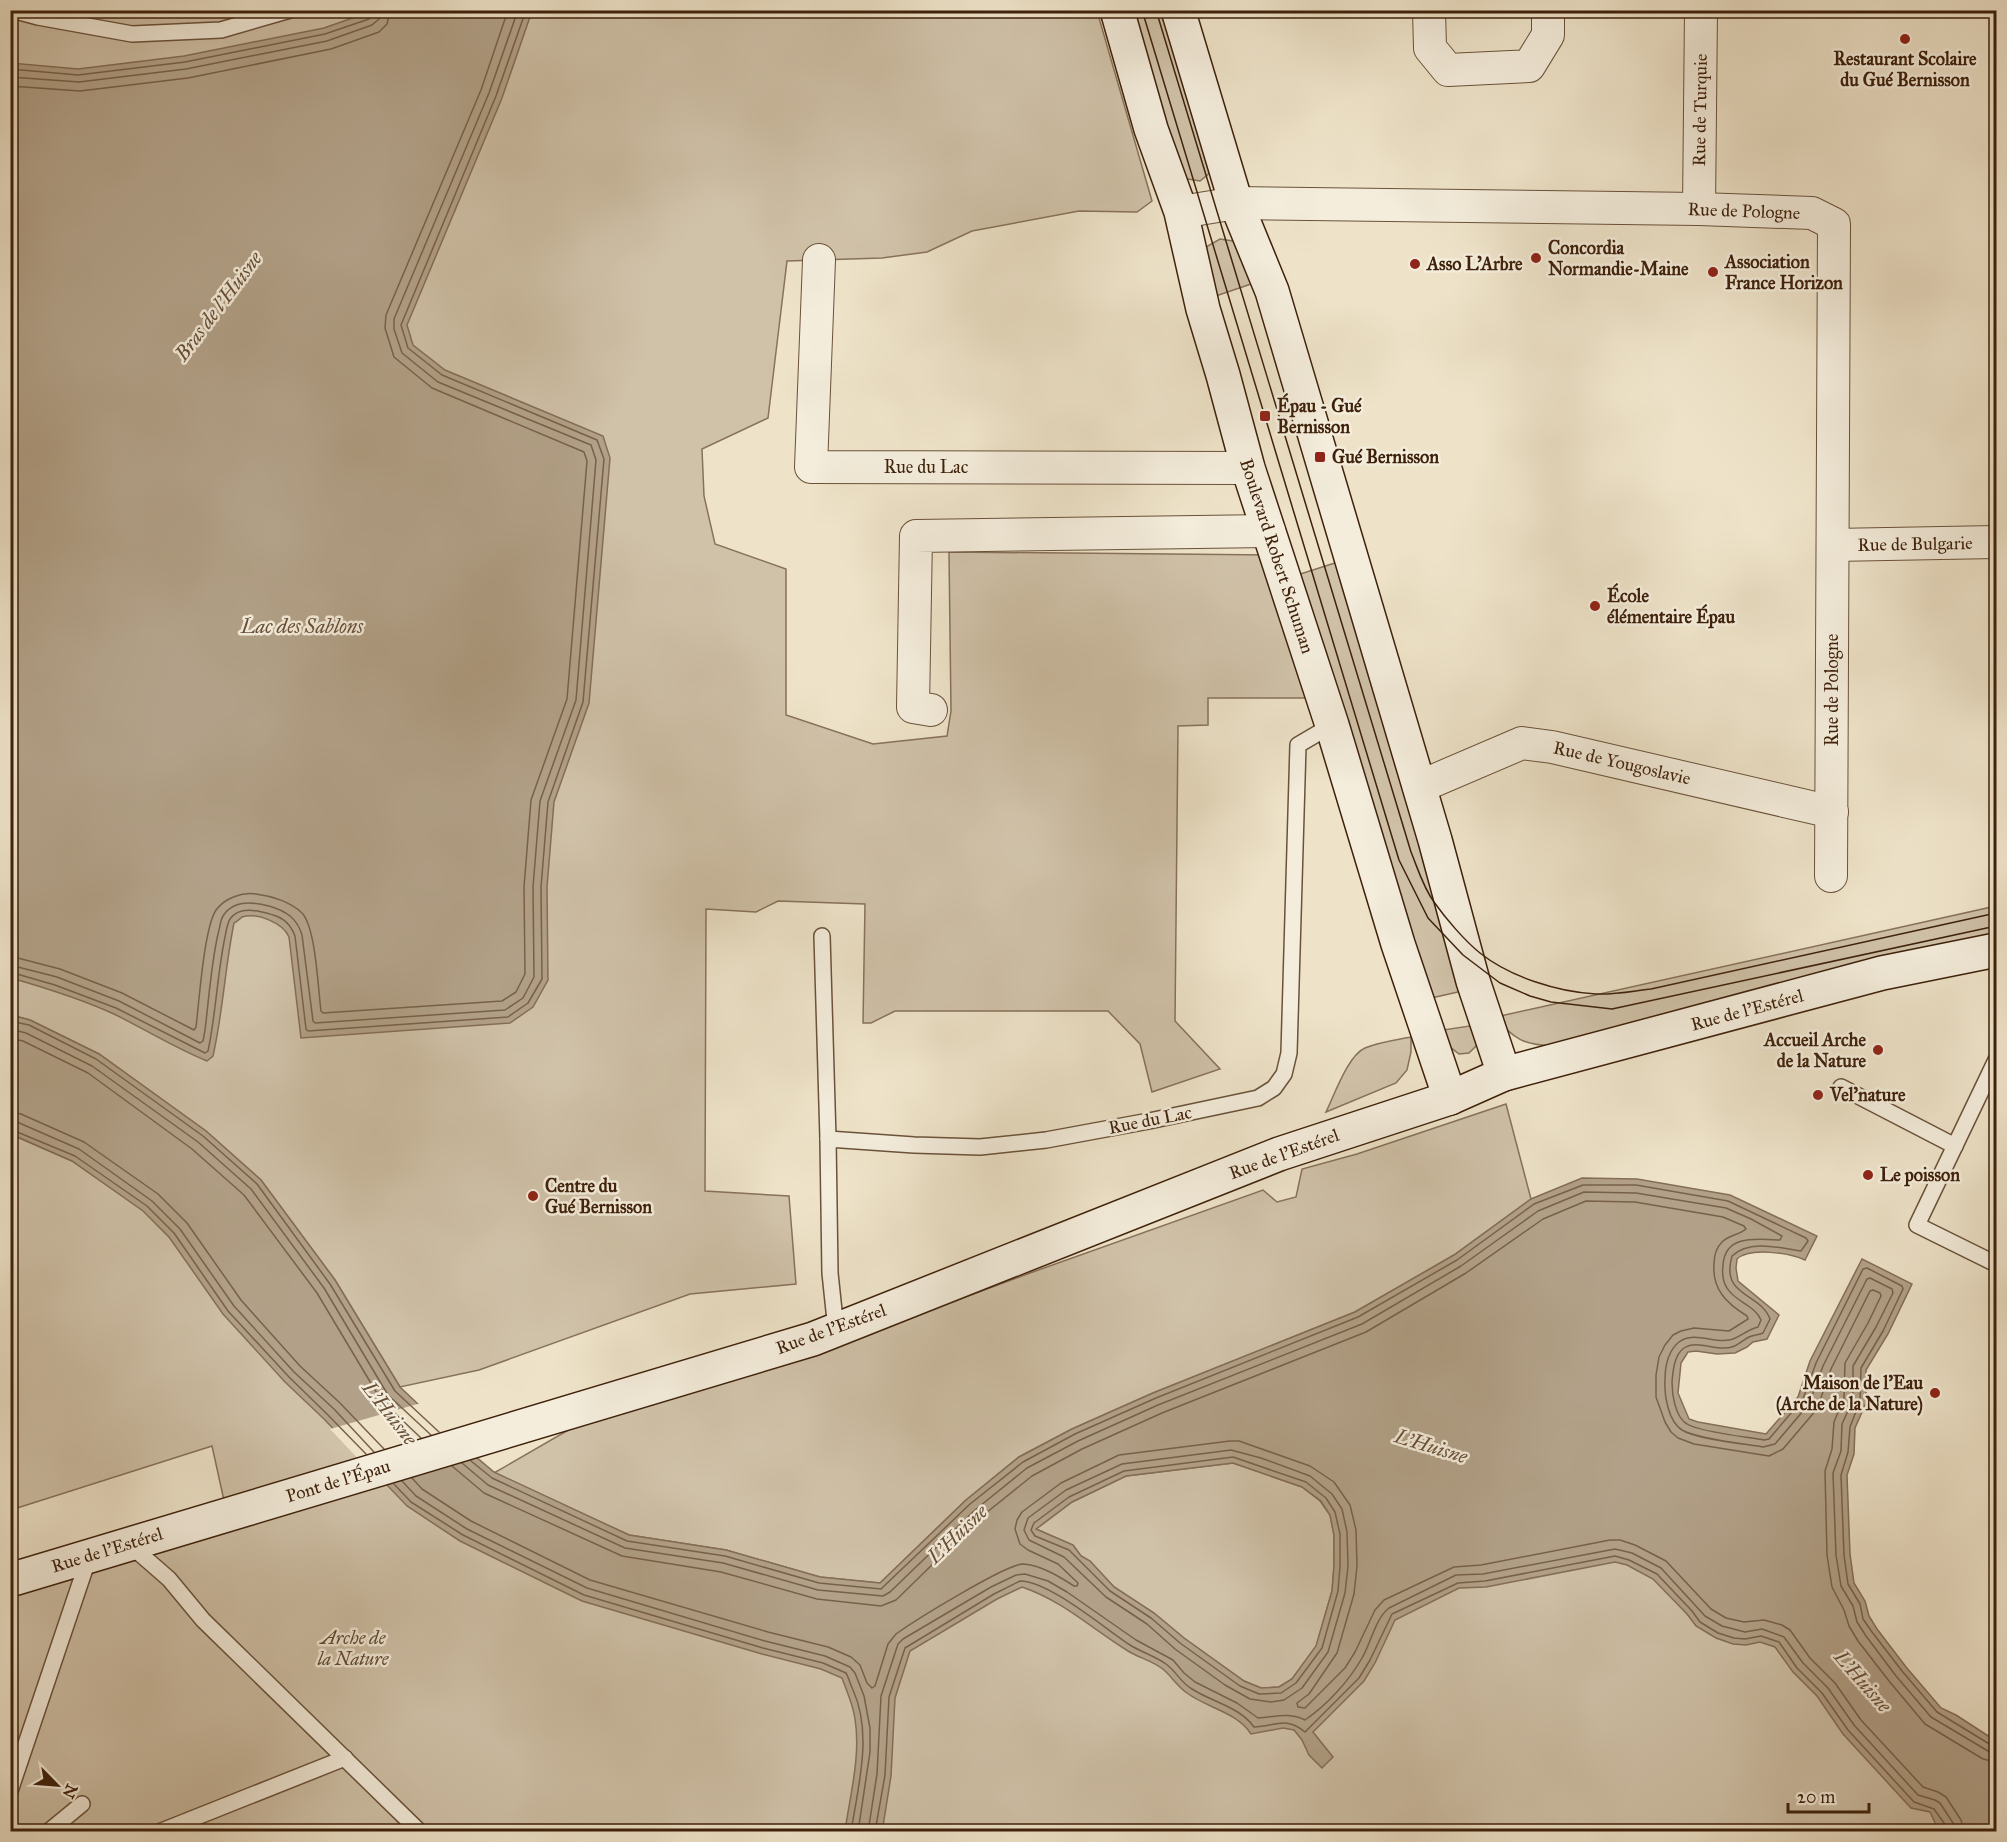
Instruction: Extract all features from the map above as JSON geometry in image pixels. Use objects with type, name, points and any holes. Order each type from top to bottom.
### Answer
[{"type":"street","name":"Boulevard Robert Schuman","points":[[1117,10],[1151,129],[1181,212],[1203,309],[1248,468],[1332,725],[1398,944],[1450,1098]]},
{"type":"street","points":[[1178,10],[1236,203],[1272,291],[1435,840],[1473,981],[1504,1074]]},
{"type":"street","points":[[1429,10],[1430,48],[1448,70],[1528,66],[1548,34],[1548,10]]},
{"type":"street","name":"Rue de Turquie","points":[[1699,209],[1701,10]]},
{"type":"street","name":"Rue de Pologne","points":[[1181,212],[1236,203],[1699,209],[1812,213],[1834,224],[1831,876]]},
{"type":"street","name":"Rue du Lac","points":[[819,260],[811,467],[1248,468]]},
{"type":"street","points":[[931,710],[913,707],[916,536],[1269,531]]},
{"type":"street","name":"Rue de Bulgarie","points":[[1833,545],[1996,542]]},
{"type":"street","name":"Rue de Yougoslavie","points":[[1419,787],[1522,743],[1552,747],[1832,812]]},
{"type":"street","name":"Rue de l'Estérel","points":[[586,1407],[813,1339],[1271,1157],[1450,1098],[1504,1074],[1882,974],[1996,950]]},
{"type":"street","name":"Pont de l'Épau","points":[[215,1517],[586,1407]]},
{"type":"street","name":"Rue de l'Estérel","points":[[10,1580],[215,1517]]},
{"type":"lane","points":[[12,10],[132,34],[221,30],[290,10]]},
{"type":"lane","name":"Rue du Lac","points":[[828,1139],[980,1147],[1046,1140],[1258,1098],[1274,1088],[1284,1074],[1289,1041],[1298,745],[1332,725]]},
{"type":"lane","points":[[822,936],[830,1273],[836,1330]]},
{"type":"lane","points":[[1996,1060],[1917,1226],[1996,1264]]},
{"type":"lane","points":[[1841,1087],[1955,1146]]},
{"type":"lane","points":[[130,1544],[169,1580],[204,1620],[420,1832]]},
{"type":"lane","points":[[10,1791],[89,1557]]},
{"type":"lane","points":[[159,1832],[345,1758]]},
{"type":"lane","points":[[48,1832],[82,1804]]},
{"type":"green space","points":[[11,11],[1097,11],[1152,201],[1137,212],[1079,211],[972,231],[927,252],[882,258],[787,261],[768,418],[702,449],[704,496],[715,544],[786,569],[786,715],[873,744],[947,736],[951,711],[949,552],[1274,555],[1313,698],[1208,698],[1208,725],[1178,726],[1175,1021],[1220,1069],[1152,1092],[1140,1044],[1108,1011],[895,1011],[871,1023],[863,1023],[865,904],[778,901],[756,912],[706,909],[705,1191],[789,1196],[796,1284],[690,1294],[479,1370],[400,1387],[335,1280],[261,1180],[206,1131],[99,1054],[30,1020],[11,1015]]},
{"type":"green space","points":[[1128,11],[1172,11],[1211,172],[1200,181],[1182,178]]},
{"type":"green space","points":[[1220,239],[1239,244],[1254,283],[1210,298],[1202,258],[1206,247]]},
{"type":"green space","points":[[1338,562],[1467,990],[1431,998],[1294,576]]},
{"type":"green space","points":[[1996,906],[1996,935],[1553,1046],[1534,1044],[1514,1036],[1496,1017]]},
{"type":"green space","points":[[1476,1025],[1477,1045],[1469,1053],[1459,1054],[1449,1046],[1443,1030]]},
{"type":"green space","points":[[1411,1037],[1411,1052],[1407,1070],[1396,1083],[1326,1112],[1347,1067],[1359,1052],[1376,1044]]},
{"type":"green space","points":[[1506,1104],[1531,1199],[1454,1255],[1355,1312],[1153,1393],[1072,1429],[1019,1457],[966,1500],[880,1583],[820,1577],[726,1550],[629,1535],[494,1473],[577,1425],[839,1344],[1263,1190],[1277,1202],[1296,1197],[1302,1169],[1357,1154]]},
{"type":"green space","name":"Arche de la Nature","points":[[10,1134],[72,1161],[143,1210],[169,1237],[451,1492],[840,1619],[1007,1561],[1253,1704],[1318,1677],[1366,1583],[1623,1504],[1996,1831],[11,1831],[11,1580],[227,1514],[212,1446],[11,1510]]},
{"type":"green space","points":[[1233,1463],[1302,1487],[1320,1501],[1330,1515],[1334,1535],[1332,1591],[1316,1647],[1292,1679],[1279,1687],[1261,1688],[1244,1681],[1184,1638],[1154,1613],[1114,1587],[1090,1561],[1081,1556],[1073,1545],[1036,1529],[1072,1502],[1126,1476]]},
{"type":"water","name":"Lac des Sablons","points":[[375,10],[532,11],[502,98],[407,325],[413,345],[445,370],[603,436],[610,458],[589,703],[554,802],[547,887],[548,980],[533,1007],[510,1023],[301,1038],[289,937],[281,927],[262,917],[242,917],[234,923],[213,1056],[207,1061],[103,1009],[11,978],[11,63],[78,69],[184,56],[324,28]]},
{"type":"water","name":"L'Huisne","points":[[11,1015],[30,1020],[99,1054],[206,1131],[261,1180],[335,1280],[400,1387],[494,1472],[629,1535],[726,1550],[820,1577],[880,1583],[966,1500],[1019,1457],[1072,1429],[1153,1393],[1355,1312],[1454,1255],[1531,1199],[1582,1178],[1637,1179],[1730,1195],[1817,1236],[1805,1260],[1780,1253],[1760,1252],[1743,1255],[1737,1259],[1738,1281],[1779,1315],[1767,1339],[1753,1342],[1735,1353],[1688,1352],[1681,1363],[1678,1393],[1689,1419],[1766,1434],[1798,1397],[1810,1361],[1862,1259],[1912,1284],[1888,1334],[1866,1370],[1866,1403],[1855,1428],[1854,1454],[1847,1475],[1850,1554],[1854,1583],[1877,1629],[1941,1708],[1996,1741],[1996,1831],[1945,1831],[1937,1827],[1930,1812],[1911,1808],[1843,1734],[1817,1696],[1793,1672],[1775,1647],[1760,1642],[1746,1645],[1733,1644],[1716,1638],[1696,1626],[1653,1579],[1627,1565],[1615,1562],[1486,1587],[1459,1588],[1395,1620],[1364,1681],[1313,1732],[1333,1757],[1322,1768],[1309,1755],[1294,1730],[1283,1728],[1251,1734],[1238,1720],[1187,1693],[1160,1667],[1128,1651],[1051,1600],[1022,1587],[997,1599],[910,1651],[895,1698],[891,1776],[883,1826],[880,1831],[845,1831],[857,1747],[853,1708],[842,1678],[821,1669],[582,1601],[460,1541],[407,1506],[324,1419],[285,1382],[223,1314],[169,1237],[143,1211],[72,1161],[11,1134]],"holes":[[[1233,1463],[1302,1487],[1321,1501],[1330,1515],[1334,1535],[1332,1591],[1316,1646],[1292,1679],[1279,1687],[1261,1688],[1244,1681],[1184,1638],[1154,1613],[1114,1587],[1090,1561],[1081,1556],[1073,1545],[1036,1529],[1072,1502],[1126,1476]]]},
{"type":"pier","points":[[421,1403],[457,1437],[383,1485],[330,1429]]},
{"type":"tram line","points":[[1142,10],[1399,860],[1428,918],[1463,955],[1500,983],[1551,1002],[1612,1009],[1996,926]]},
{"type":"tram line","points":[[1156,10],[1411,852],[1430,896],[1462,936],[1492,962],[1535,982],[1581,993],[1610,994],[1651,989],[1996,913]]},
{"type":"place","name":"Restaurant Scolaire du Gué Bernisson","points":[[1905,39]]},
{"type":"place","name":"Concordia Normandie-Maine","points":[[1536,258]]},
{"type":"place","name":"Asso L'Arbre","points":[[1415,264]]},
{"type":"place","name":"Association France Horizon","points":[[1713,272]]},
{"type":"place","name":"Épau - Gué Bernisson","points":[[1265,416]]},
{"type":"place","name":"Gué Bernisson","points":[[1320,457]]},
{"type":"place","name":"École élémentaire Épau","points":[[1595,606]]},
{"type":"place","name":"Accueil Arche de la Nature","points":[[1878,1050]]},
{"type":"place","name":"Vel'nature","points":[[1818,1095]]},
{"type":"place","name":"Le poisson","points":[[1868,1175]]},
{"type":"place","name":"Centre du Gué Bernisson","points":[[533,1196]]},
{"type":"place","name":"Maison de l’Eau (Arche de la Nature)","points":[[1935,1393]]},
{"type":"water label","name":"Bras de l'Huisne","points":[[218,306]]}]
